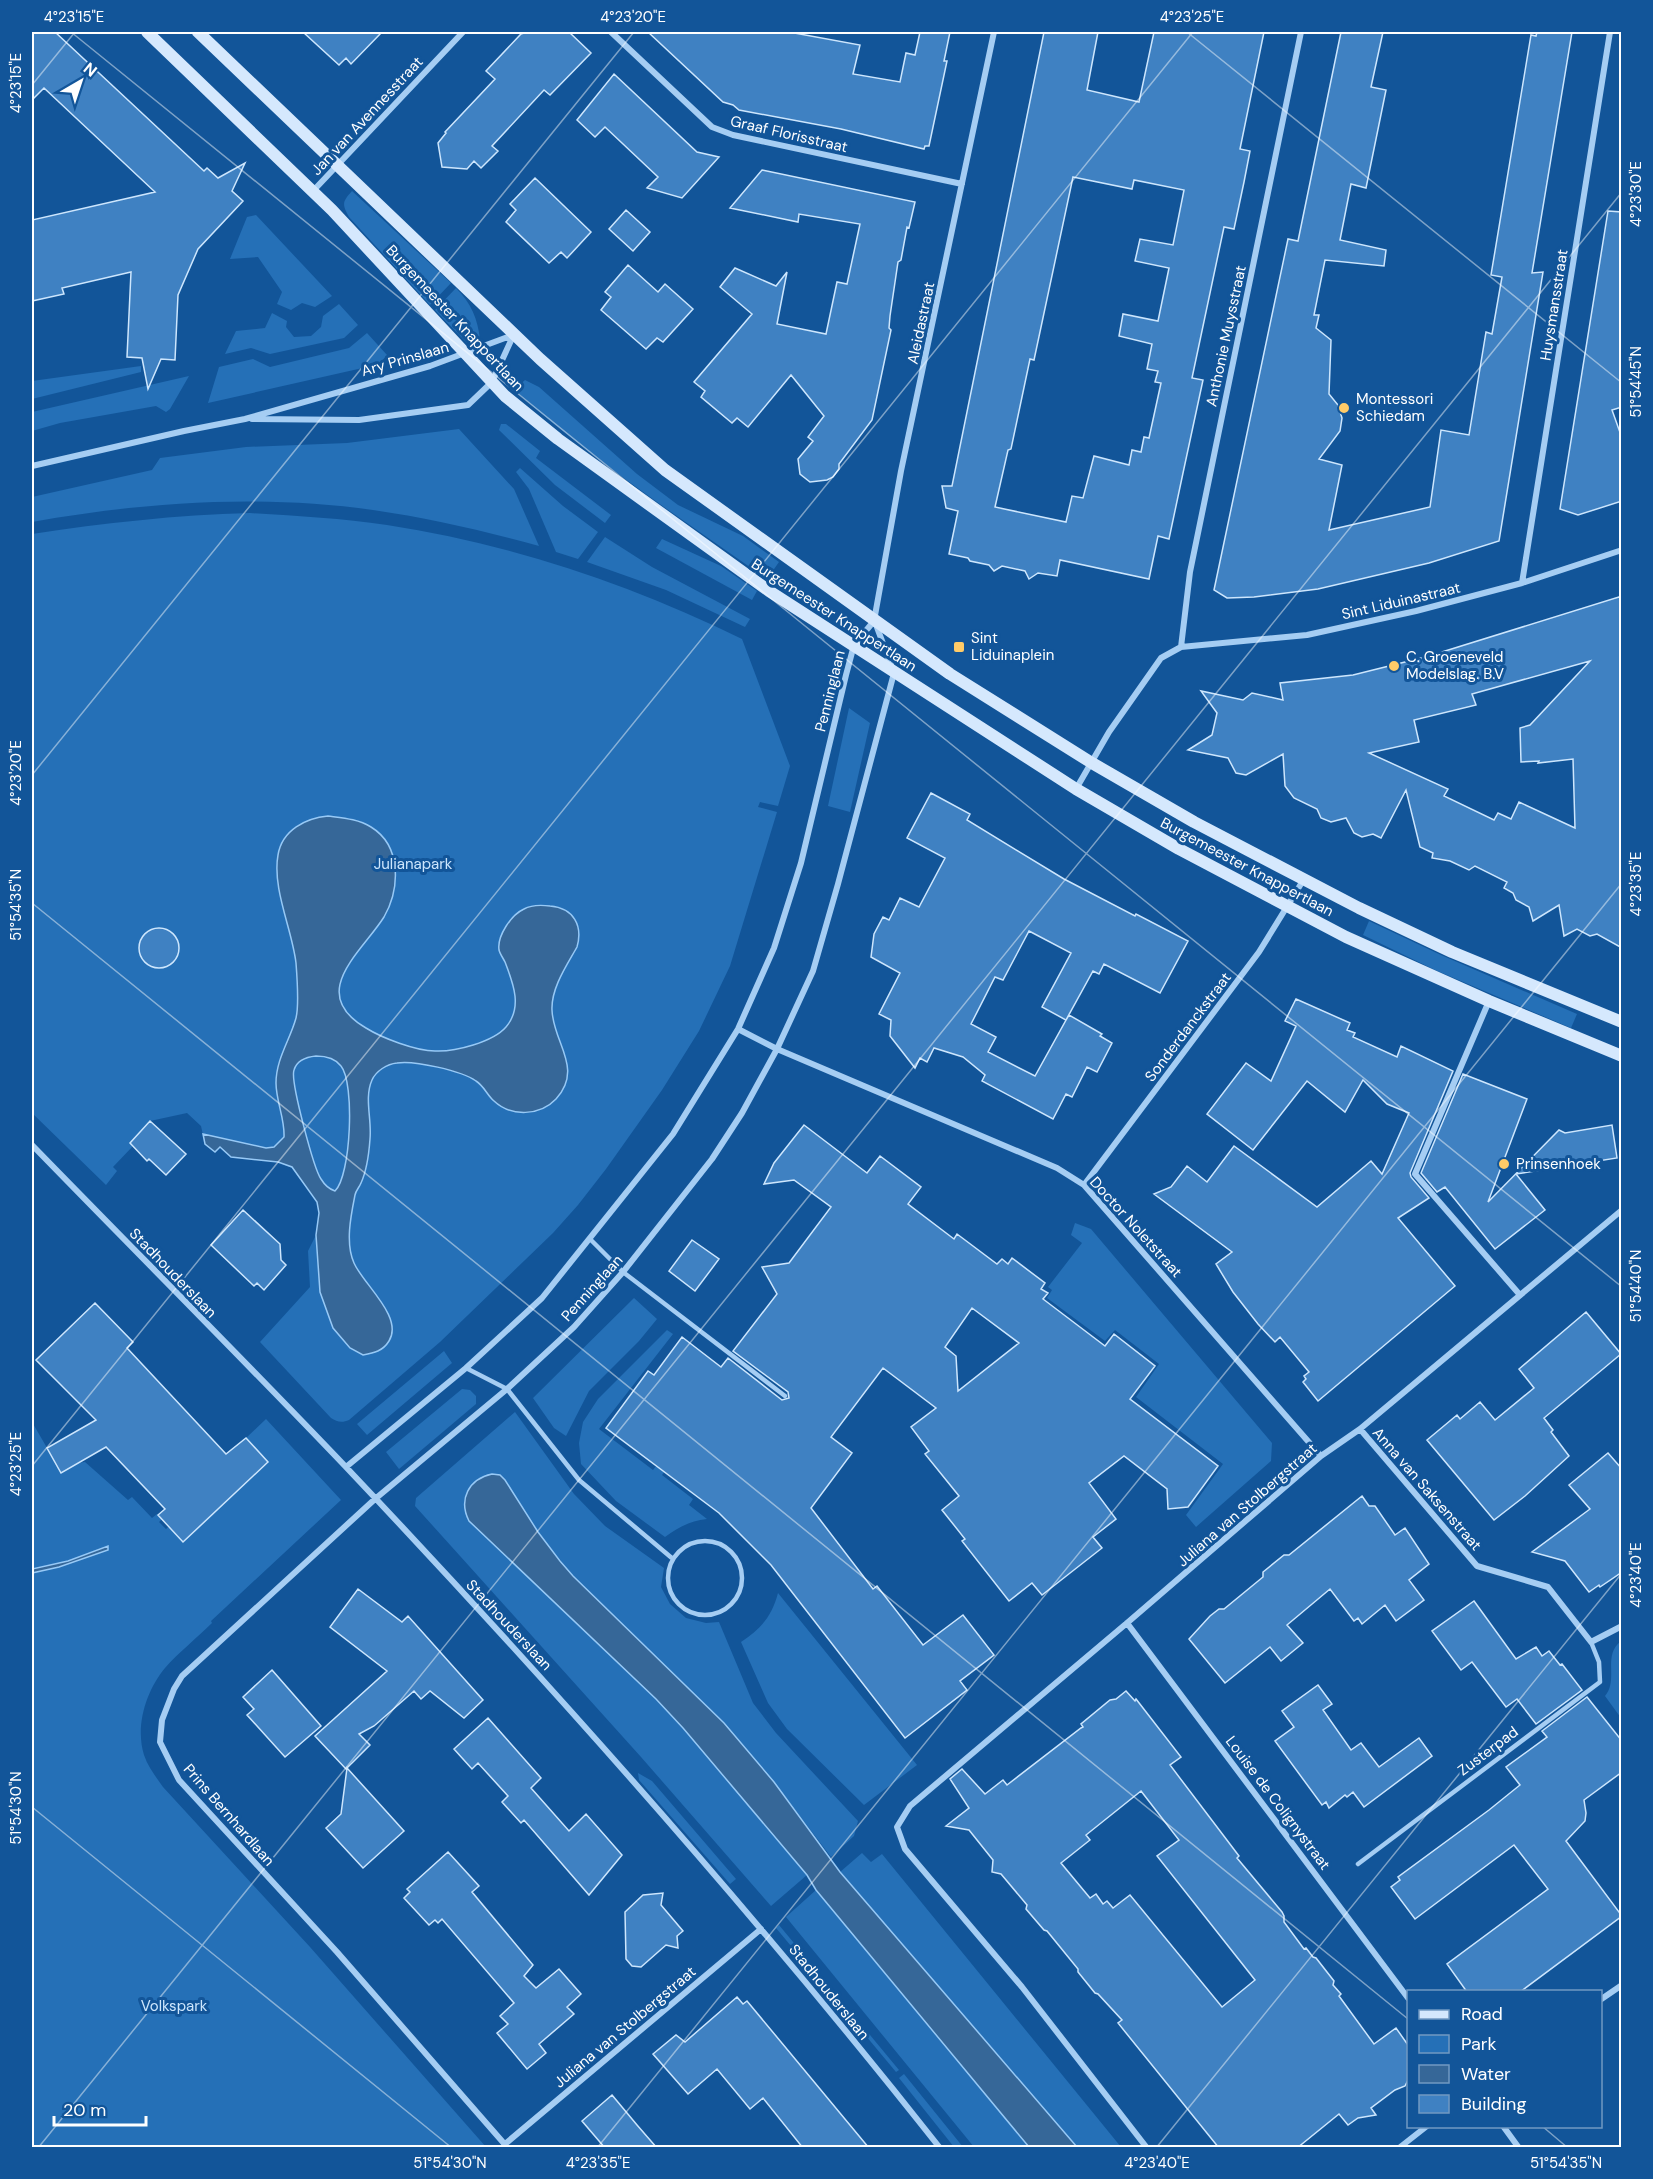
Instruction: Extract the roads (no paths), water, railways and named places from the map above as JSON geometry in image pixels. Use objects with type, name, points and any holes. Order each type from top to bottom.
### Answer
[{"type":"main road","name":"Burgemeester Knappertlaan","points":[[147,32],[313,191],[505,396],[558,439],[650,507],[769,591],[1076,789],[1179,849],[1346,937],[1488,1001],[1622,1056]]},
{"type":"main road","name":"Burgemeester Knappertlaan","points":[[198,32],[514,334],[665,470],[950,674],[1092,763],[1194,822],[1359,908],[1452,952],[1622,1022]]},
{"type":"street","name":"Jan van Avennesstraat","points":[[313,191],[463,32]]},
{"type":"street","name":"Graaf Florisstraat","points":[[611,32],[712,127],[733,135],[962,184]]},
{"type":"street","name":"Aleidastraat","points":[[874,621],[901,471],[994,32]]},
{"type":"street","name":"Anthonie Muysstraat","points":[[1181,647],[1190,572],[1301,32]]},
{"type":"street","name":"Huysmansstraat","points":[[1522,583],[1610,32]]},
{"type":"street","name":"Ary Prinslaan","points":[[32,466],[245,419],[465,354],[514,334]]},
{"type":"street","name":"Ary Prinslaan","points":[[245,419],[359,420],[468,405],[492,382],[514,334]]},
{"type":"street","name":"Sint Liduinastraat","points":[[1181,647],[1307,635],[1416,611],[1522,583],[1622,550]]},
{"type":"street","points":[[874,621],[894,673]]},
{"type":"street","name":"Penninglaan","points":[[346,1467],[466,1368],[542,1298],[673,1134],[738,1029],[774,948],[801,863],[855,645],[874,621]]},
{"type":"street","points":[[1076,789],[1109,732],[1161,658],[1181,647]]},
{"type":"street","name":"Penninglaan","points":[[375,1499],[507,1389],[574,1327],[623,1272],[712,1159],[742,1113],[777,1049],[813,971],[894,673]]},
{"type":"street","name":"Sonderdanckstraat","points":[[1084,1185],[1259,952],[1304,878]]},
{"type":"street","points":[[1488,1001],[1415,1174],[1520,1296]]},
{"type":"street","points":[[738,1029],[777,1049]]},
{"type":"street","name":"Doctor Noletstraat","points":[[777,1049],[1057,1168],[1084,1185],[1322,1456]]},
{"type":"street","name":"Stadhouderslaan","points":[[32,1145],[346,1467],[578,1717],[761,1929],[940,2148]]},
{"type":"street","name":"Juliana van Stolbergstraat","points":[[1147,2148],[1022,1987],[905,1849],[897,1827],[910,1806],[1322,1456],[1360,1429],[1622,1210]]},
{"type":"street","name":"Anna van Saksenstraat","points":[[1360,1429],[1477,1566],[1548,1587],[1591,1642]]},
{"type":"street","name":"Prins Bernhardlaan","points":[[375,1499],[182,1676],[162,1719],[160,1742],[179,1780],[337,1952],[506,2146]]},
{"type":"street","name":"Louise de Colignystraat","points":[[1127,1623],[1407,1997]]},
{"type":"street","points":[[1591,1642],[1622,1626]]},
{"type":"street","name":"Juliana van Stolbergstraat","points":[[506,2146],[761,1929]]},
{"type":"street","points":[[1602,1999],[1622,1984]]},
{"type":"street","points":[[1399,2148],[1426,2128]]},
{"type":"street","points":[[1504,2128],[1519,2148]]},
{"type":"lane","points":[[590,1239],[623,1272],[785,1396]]},
{"type":"lane","points":[[466,1368],[507,1389],[579,1480],[673,1559]]},
{"type":"lane","points":[[695,1541],[710,1541],[724,1546],[735,1555],[741,1568],[742,1583],[737,1597],[728,1608],[713,1615],[700,1615],[686,1610],[675,1600],[669,1587],[668,1572],[673,1559],[682,1548],[695,1541]]},
{"type":"lane","name":"Zusterpad","points":[[1358,1864],[1600,1682],[1599,1662],[1591,1642]]},
{"type":"water","points":[[345,818],[366,824],[381,835],[393,856],[395,881],[389,906],[384,917],[344,972],[340,987],[340,1001],[349,1015],[381,1036],[409,1046],[435,1051],[463,1048],[492,1037],[506,1027],[514,1011],[515,995],[499,950],[500,939],[510,921],[527,908],[558,907],[571,914],[579,932],[577,947],[560,977],[552,1002],[554,1022],[565,1055],[567,1077],[564,1088],[549,1105],[534,1111],[509,1110],[494,1101],[479,1083],[469,1077],[415,1063],[389,1065],[382,1068],[372,1080],[368,1101],[370,1131],[368,1156],[363,1178],[355,1195],[350,1247],[354,1263],[387,1311],[392,1332],[384,1347],[363,1355],[350,1348],[333,1328],[320,1292],[316,1235],[319,1213],[317,1202],[292,1167],[278,1162],[231,1157],[220,1147],[215,1152],[205,1144],[203,1134],[266,1148],[274,1147],[284,1137],[276,1083],[281,1058],[296,1018],[298,991],[294,950],[280,895],[278,855],[280,846],[290,832],[311,819]],"holes":[[[316,1056],[333,1059],[339,1063],[348,1091],[348,1149],[345,1168],[335,1191],[321,1179],[313,1159],[303,1125],[294,1077],[295,1067],[300,1061]]]},
{"type":"water","points":[[492,1474],[500,1475],[505,1480],[538,1532],[573,1576],[724,1723],[774,1782],[840,1872],[1077,2147],[1029,2147],[816,1890],[807,1875],[683,1728],[656,1699],[469,1521],[465,1505],[468,1491],[477,1480]]},
{"type":"water","points":[[108,1546],[108,1550],[59,1567],[32,1573],[32,1569],[68,1561]]},
{"type":"place","name":"Montessori Schiedam","points":[[1344,408]]},
{"type":"place","name":"Sint Liduinaplein","points":[[959,647]]},
{"type":"place","name":"C. Groeneveld Modelslag. B.V","points":[[1394,666]]},
{"type":"place","name":"Prinsenhoek","points":[[1504,1164]]},
{"type":"park label","name":"Julianapark","points":[[413,864]]},
{"type":"park label","name":"Volkspark","points":[[174,2006]]}]
